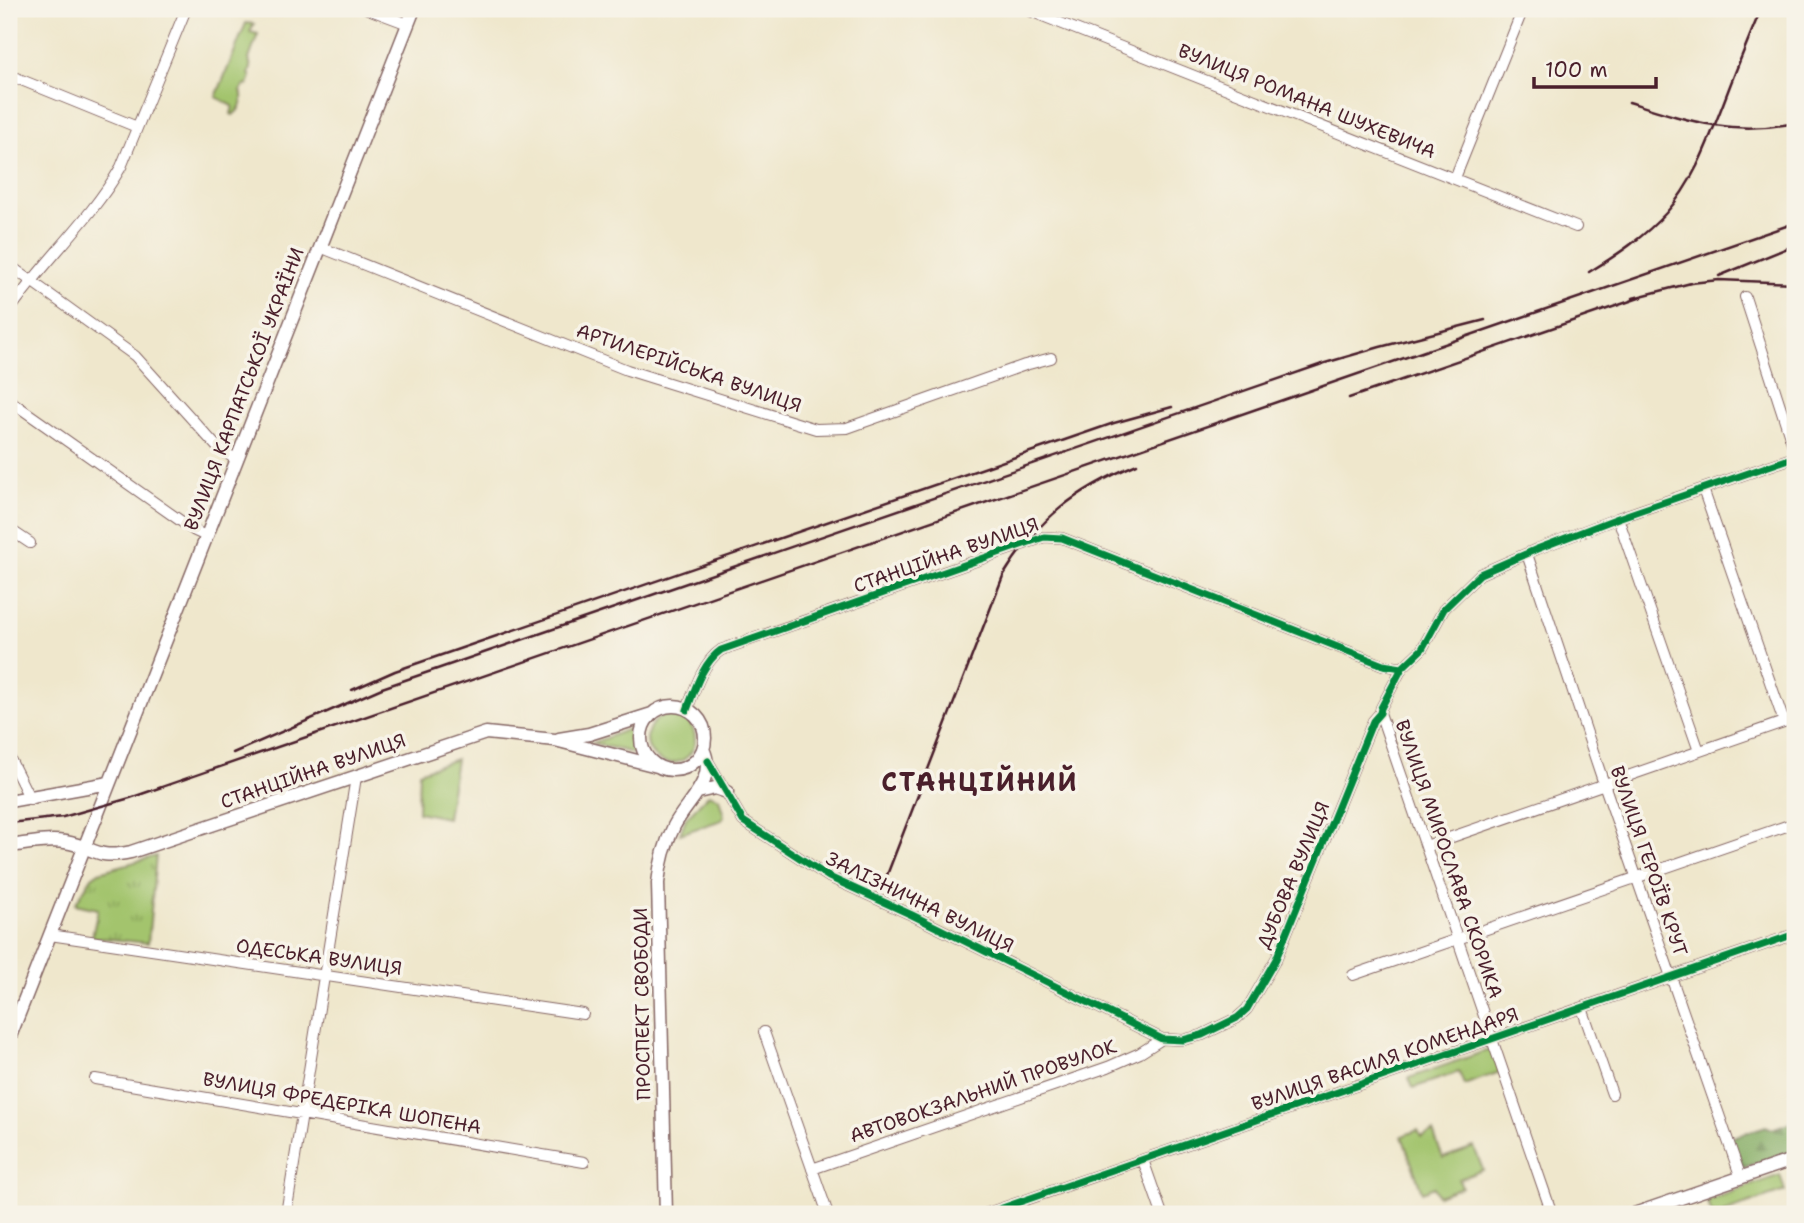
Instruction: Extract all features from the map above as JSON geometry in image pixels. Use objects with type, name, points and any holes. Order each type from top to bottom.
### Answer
[{"type":"main road","name":"ВУЛИЦЯ КАРПАТСЬКОЇ УКРАЇНИ","points":[[9,1039],[414,9]]},
{"type":"main road","points":[[665,707],[687,710],[702,725],[705,755],[691,765],[678,769],[657,766],[650,761],[642,746],[642,728],[652,714],[665,707]]},
{"type":"main road","name":"СТАНЦІЙНА ВУЛИЦЯ","points":[[555,740],[589,734],[652,714]]},
{"type":"main road","name":"СТАНЦІЙНА ВУЛИЦЯ","points":[[9,846],[53,841],[70,843],[105,855],[131,852],[486,733],[555,740],[657,766]]},
{"type":"main road","name":"ПРОСПЕКТ СВОБОДИ","points":[[666,1214],[659,883],[661,861],[667,841],[705,778],[705,755]]},
{"type":"main road","points":[[678,769],[689,775],[694,782],[694,796],[715,788],[727,792]]},
{"type":"main road","points":[[9,801],[109,783]]},
{"type":"main road","points":[[1634,1214],[1795,1159]]},
{"type":"street","points":[[9,311],[30,280],[110,187],[121,167],[186,9]]},
{"type":"street","points":[[369,9],[408,24]]},
{"type":"street","name":"ВУЛИЦЯ РОМАНА ШУХЕВИЧА","points":[[1025,9],[1576,227]]},
{"type":"street","points":[[1455,178],[1523,9]]},
{"type":"street","points":[[9,75],[137,127]]},
{"type":"street","name":"АРТИЛЕРІЙСЬКА ВУЛИЦЯ","points":[[320,247],[627,370],[816,429],[847,428],[1051,358]]},
{"type":"street","points":[[9,265],[135,356],[218,448],[237,460]]},
{"type":"street","points":[[1745,297],[1795,454]]},
{"type":"street","points":[[9,400],[195,531],[206,536]]},
{"type":"street","name":"ДУБОВА ВУЛИЦЯ","points":[[1162,1039],[1183,1040],[1202,1035],[1237,1018],[1247,1009],[1276,959],[1373,721],[1380,713],[1402,668],[1422,649],[1444,609],[1461,591],[1480,575],[1527,554],[1795,454]]},
{"type":"street","points":[[1703,489],[1784,722]]},
{"type":"street","points":[[1618,518],[1699,751]]},
{"type":"street","points":[[9,529],[30,543]]},
{"type":"street","name":"СТАНЦІЙНА ВУЛИЦЯ","points":[[687,710],[698,682],[721,650],[1034,540],[1053,536],[1383,666],[1402,668]]},
{"type":"street","name":"ВУЛИЦЯ ГЕРОЇВ КРУТ","points":[[1527,554],[1741,1178]]},
{"type":"street","name":"ВУЛИЦЯ МИРОСЛАВА СКОРИКА","points":[[1380,713],[1552,1214]]},
{"type":"street","points":[[1426,846],[1795,718]]},
{"type":"street","name":"ЗАЛІЗНИЧНА ВУЛИЦЯ","points":[[705,755],[743,821],[829,877],[1162,1039]]},
{"type":"street","points":[[9,757],[30,799]]},
{"type":"street","points":[[286,1214],[356,777]]},
{"type":"street","points":[[1353,975],[1795,823]]},
{"type":"street","name":"ВУЛИЦЯ ВАСИЛЯ КОМЕНДАРЯ","points":[[985,1214],[1795,934]]},
{"type":"street","name":"ОДЕСЬКА ВУЛИЦЯ","points":[[50,935],[583,1014]]},
{"type":"street","points":[[1582,1008],[1612,1094]]},
{"type":"street","points":[[764,1032],[828,1214]]},
{"type":"street","name":"АВТОВОКЗАЛЬНИЙ ПРОВУЛОК","points":[[812,1169],[1108,1067],[1140,1053],[1162,1039]]},
{"type":"street","name":"ВУЛИЦЯ ФРЕДЕРІКА ШОПЕНА","points":[[95,1080],[584,1162]]},
{"type":"street","points":[[1143,1160],[1162,1214]]},
{"type":"green space","points":[[246,23],[254,24],[250,32],[258,34],[249,59],[251,76],[248,85],[241,90],[241,104],[233,115],[233,106],[216,97]]},
{"type":"green space","points":[[671,715],[688,722],[695,739],[688,756],[671,763],[654,756],[647,739],[654,722]]},
{"type":"green space","points":[[636,726],[636,754],[593,743]]},
{"type":"green space","points":[[456,759],[447,818],[418,812],[419,772]]},
{"type":"green space","points":[[709,794],[719,798],[724,816],[722,820],[680,834],[686,818]]},
{"type":"green space","points":[[156,856],[148,943],[92,937],[98,909],[75,904],[92,877],[99,872]]},
{"type":"green space","points":[[1491,1049],[1500,1072],[1464,1085],[1459,1072],[1413,1088],[1409,1078]]},
{"type":"green space","points":[[1795,1121],[1795,1150],[1737,1170],[1727,1139],[1766,1126],[1772,1129]]},
{"type":"green space","points":[[1418,1130],[1421,1137],[1433,1132],[1443,1158],[1474,1147],[1483,1170],[1459,1179],[1462,1187],[1438,1196],[1434,1187],[1422,1192],[1402,1136]]},
{"type":"green space","points":[[1780,1175],[1785,1191],[1712,1214],[1707,1201]]},
{"type":"railway","points":[[1589,272],[1649,230],[1685,188],[1706,147],[1761,9]]},
{"type":"railway","points":[[1629,102],[1691,120],[1730,127],[1772,127],[1795,123]]},
{"type":"railway","points":[[9,823],[63,817],[130,798],[1795,223]]},
{"type":"railway","points":[[1719,276],[1795,245]]},
{"type":"railway","points":[[1633,298],[1691,283],[1719,280],[1795,283]]},
{"type":"railway","points":[[1349,398],[1642,297]]},
{"type":"railway","points":[[233,753],[382,688],[1325,363],[1485,320]]},
{"type":"railway","points":[[352,690],[395,671],[1114,423],[1172,407]]},
{"type":"railway","points":[[887,875],[1003,576],[1030,538],[1060,508],[1095,484],[1137,464]]},
{"type":"cycle path","points":[[708,761],[743,821],[829,877],[912,915],[1162,1039],[1183,1040],[1202,1035],[1237,1018],[1247,1009],[1276,959],[1373,721],[1380,713],[1402,668],[1422,649],[1444,609],[1480,574],[1537,549],[1795,457]]},
{"type":"cycle path","points":[[687,710],[704,669],[721,650],[1044,537],[1062,538],[1383,665],[1402,668]]},
{"type":"cycle path","points":[[985,1214],[1795,934]]},
{"type":"district","name":"СТАНЦІЙНИЙ","points":[[980,781]]}]
